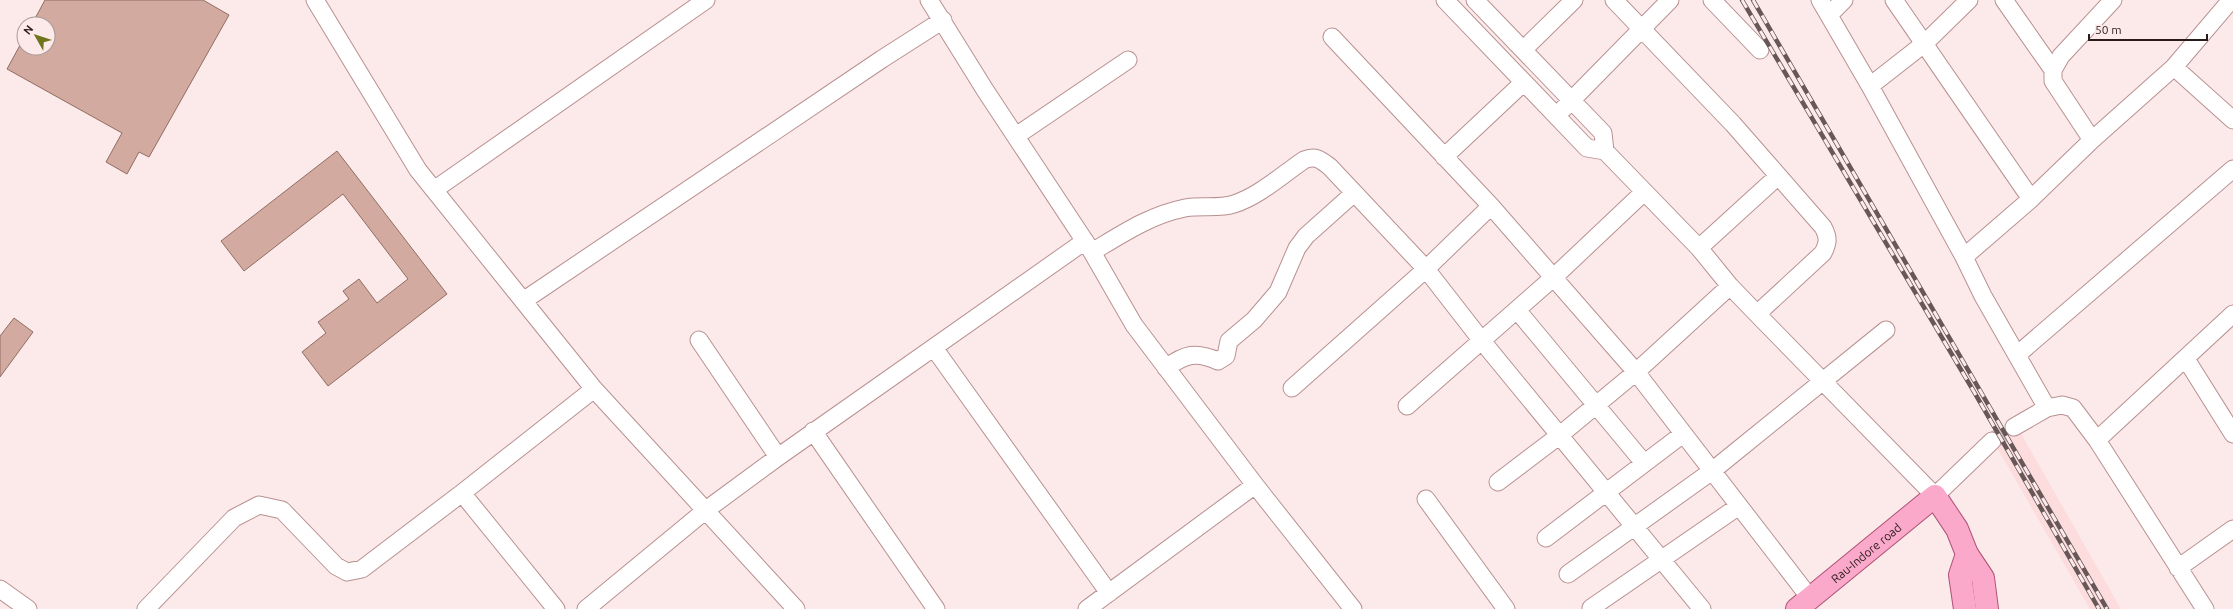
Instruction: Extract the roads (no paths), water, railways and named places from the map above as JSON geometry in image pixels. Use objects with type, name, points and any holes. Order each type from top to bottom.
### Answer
[{"type":"main road","points":[[1935,496],[1957,529],[1967,554],[1983,578],[1987,609]]},
{"type":"main road","name":"Rau-Indore road","points":[[1803,604],[1935,496]]},
{"type":"main road","points":[[1965,609],[1960,575],[1967,554]]},
{"type":"street","points":[[315,0],[418,170],[594,389],[796,609]]},
{"type":"street","points":[[434,190],[706,0]]},
{"type":"street","points":[[929,0],[1088,246],[1134,325],[1255,485],[1353,609]]},
{"type":"street","points":[[1445,0],[1587,148],[1605,151],[1699,248],[1730,286],[1935,496],[1992,441]]},
{"type":"street","points":[[1475,0],[1524,49],[1603,133],[1605,151]]},
{"type":"street","points":[[1524,49],[1574,0]]},
{"type":"street","points":[[1614,0],[1733,124],[1824,227],[1828,243],[1823,253],[1757,314]]},
{"type":"street","points":[[1556,116],[1670,0]]},
{"type":"street","points":[[1712,0],[1760,50]]},
{"type":"street","points":[[1820,0],[1870,86],[2047,408]]},
{"type":"street","points":[[1828,15],[1844,0]]},
{"type":"street","points":[[1894,0],[2031,199]]},
{"type":"street","points":[[1870,86],[1925,43],[1969,0]]},
{"type":"street","points":[[2004,0],[2053,70]]},
{"type":"street","points":[[2092,140],[2053,82],[2053,70],[2061,56],[2113,0]]},
{"type":"street","points":[[1964,257],[2031,199],[2092,140],[2174,67],[2231,0]]},
{"type":"street","points":[[523,300],[869,67],[943,20]]},
{"type":"street","points":[[1332,37],[1491,206],[1636,372],[1739,506],[1803,604]]},
{"type":"street","points":[[1016,136],[1128,60]]},
{"type":"street","points":[[2174,67],[2233,120]]},
{"type":"street","points":[[1444,157],[1524,82]]},
{"type":"street","points":[[586,609],[706,510],[813,431],[934,348],[1088,246],[1147,219],[1169,212],[1188,208],[1233,205],[1250,197],[1312,157],[1320,159],[1330,167],[1426,269],[1482,341],[1702,609]]},
{"type":"street","points":[[2017,355],[2233,169]]},
{"type":"street","points":[[1699,248],[1778,176]]},
{"type":"street","points":[[1407,406],[1554,277],[1644,192]]},
{"type":"street","points":[[1166,368],[1180,358],[1190,354],[1202,355],[1218,360],[1226,356],[1229,341],[1232,337],[1254,320],[1278,292],[1297,248],[1354,194]]},
{"type":"street","points":[[1292,388],[1426,269],[1491,206]]},
{"type":"street","points":[[1498,482],[1560,435],[1636,372],[1730,286]]},
{"type":"street","points":[[1517,310],[1597,404],[1644,463]]},
{"type":"street","points":[[2097,440],[2233,314]]},
{"type":"street","points":[[1568,574],[1636,527],[1712,471],[1886,330]]},
{"type":"street","points":[[699,340],[778,457]]},
{"type":"street","points":[[934,348],[1109,593]]},
{"type":"street","points":[[2186,359],[2233,434]]},
{"type":"street","points":[[146,609],[234,518],[259,505],[282,510],[336,566],[347,572],[362,569],[462,493],[594,389]]},
{"type":"street","points":[[2014,427],[2047,408],[2062,405],[2073,408],[2097,440],[2205,609]]},
{"type":"street","points":[[813,431],[936,609]]},
{"type":"street","points":[[1546,538],[1683,434]]},
{"type":"street","points":[[1086,609],[1255,485]]},
{"type":"street","points":[[462,493],[556,609]]},
{"type":"street","points":[[1426,499],[1506,609]]},
{"type":"street","points":[[1591,608],[1739,506]]},
{"type":"street","points":[[2178,568],[2233,529]]},
{"type":"street","points":[[0,589],[28,609]]},
{"type":"tunnel","points":[[1992,441],[2014,427]]},
{"type":"railway","points":[[1742,0],[1973,390],[2099,609]]},
{"type":"railway","points":[[1753,0],[2107,609]]}]
